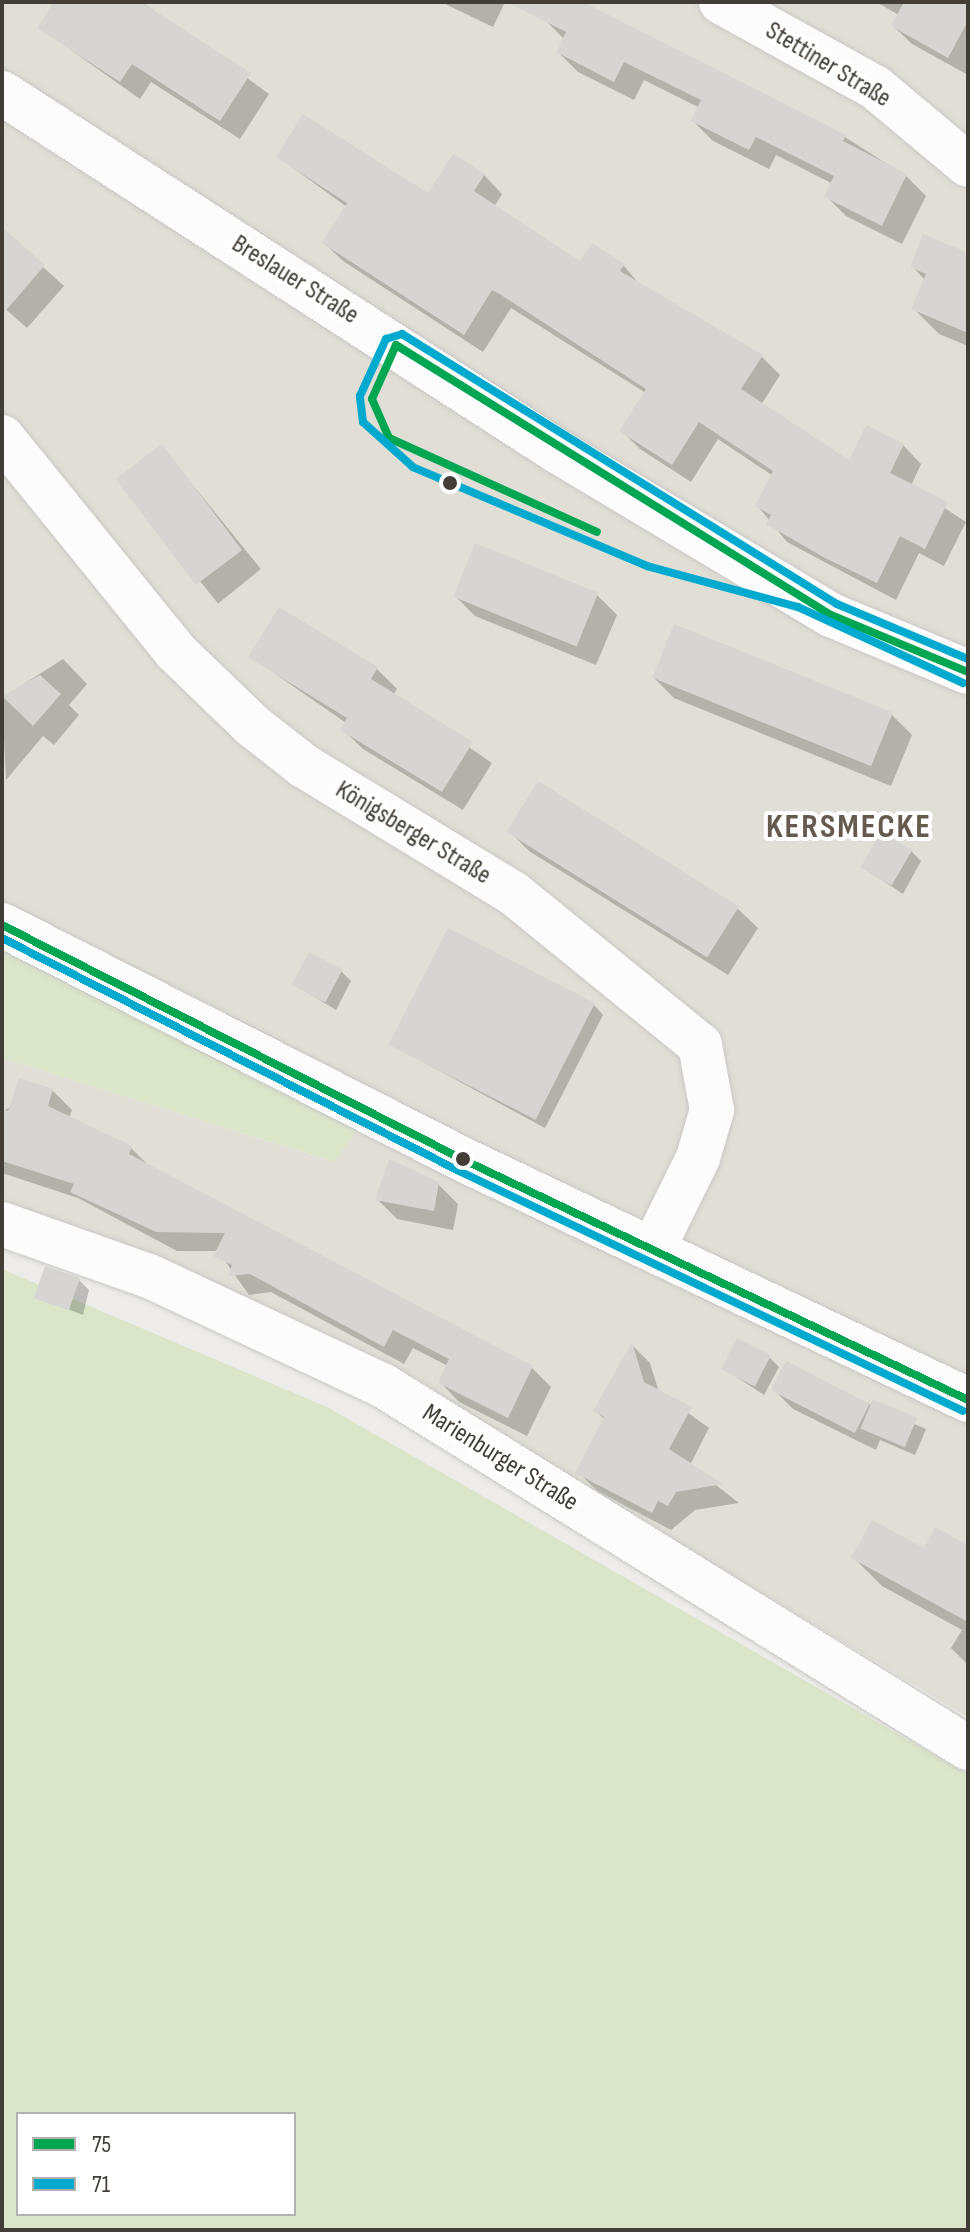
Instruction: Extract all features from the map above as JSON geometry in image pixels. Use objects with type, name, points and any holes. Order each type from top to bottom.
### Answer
[{"type":"street","name":"Stettiner Straße","points":[[721,2],[876,88],[968,165]]},
{"type":"street","name":"Breslauer Straße","points":[[2,93],[557,451],[831,615],[968,672]]},
{"type":"street","name":"Königsberger Straße","points":[[2,437],[175,651],[253,726],[304,766],[513,893],[700,1045],[712,1110],[698,1158],[653,1249]]},
{"type":"street","points":[[2,925],[653,1249],[968,1400]]},
{"type":"street","name":"Marienburger Straße","points":[[2,1224],[149,1276],[382,1385],[968,1748]]},
{"type":"shaded area","points":[[2,2],[968,2],[968,1717],[409,1381],[181,1266],[2,1210],[2,1058],[334,1162],[2,937]]},
{"type":"green space","points":[[2,937],[358,1127],[335,1162],[2,1058]]},
{"type":"green space","points":[[2,1269],[327,1407],[968,1774],[968,2230],[2,2230]]},
{"type":"building","points":[[54,2],[141,2],[251,73],[220,121],[132,64],[120,82],[37,28]]},
{"type":"building","points":[[507,2],[583,2],[846,135],[843,141],[907,174],[882,226],[824,197],[834,176],[756,137],[749,150],[691,121],[701,100],[624,62],[614,82],[556,52],[566,32]]},
{"type":"building","points":[[904,2],[968,2],[968,21],[948,58],[891,26]]},
{"type":"building","points":[[303,114],[428,193],[453,154],[485,174],[474,191],[580,261],[592,243],[625,264],[620,271],[763,355],[741,389],[849,460],[866,425],[904,444],[890,473],[948,502],[925,549],[900,536],[877,583],[825,558],[766,524],[771,515],[755,506],[773,471],[699,422],[672,465],[619,431],[646,389],[498,293],[492,290],[464,335],[322,243],[347,203],[276,157]]},
{"type":"building","points":[[2,227],[45,265],[2,315]]},
{"type":"building","points":[[923,234],[968,253],[968,333],[911,309],[926,274],[910,267]]},
{"type":"building","points":[[162,444],[242,550],[196,585],[116,479]]},
{"type":"building","points":[[475,543],[598,593],[577,647],[453,597]]},
{"type":"building","points":[[279,607],[378,667],[371,679],[473,742],[442,792],[340,730],[347,718],[248,657]]},
{"type":"building","points":[[674,624],[893,712],[871,766],[652,678]]},
{"type":"building","points":[[40,675],[61,694],[33,726],[2,696]]},
{"type":"building","points":[[538,781],[739,907],[707,957],[506,832]]},
{"type":"building","points":[[881,832],[912,850],[892,886],[860,868]]},
{"type":"building","points":[[448,928],[595,1003],[536,1120],[389,1045]]},
{"type":"building","points":[[309,952],[343,970],[325,1003],[292,985]]},
{"type":"building","points":[[19,1078],[53,1089],[48,1106],[132,1146],[129,1154],[533,1366],[508,1418],[438,1383],[449,1359],[393,1330],[384,1347],[250,1274],[228,1276],[232,1265],[213,1256],[225,1233],[156,1232],[70,1192],[74,1184],[2,1161],[2,1109],[8,1111]]},
{"type":"building","points":[[389,1159],[439,1182],[434,1211],[375,1200]]},
{"type":"building","points":[[45,1266],[80,1278],[69,1310],[34,1298]]},
{"type":"building","points":[[737,1338],[771,1355],[755,1386],[721,1369]]},
{"type":"building","points":[[632,1342],[644,1382],[692,1407],[669,1449],[723,1484],[676,1492],[668,1506],[658,1501],[652,1513],[575,1473],[604,1417],[593,1411]]},
{"type":"building","points":[[786,1361],[870,1404],[855,1433],[771,1390]]},
{"type":"building","points":[[873,1399],[917,1418],[905,1447],[860,1428]]},
{"type":"building","points":[[872,1520],[924,1548],[935,1527],[968,1545],[968,1622],[851,1558]]},
{"type":"transit line","name":"71","points":[[963,683],[798,607],[647,566],[413,467],[363,422],[360,396],[386,339],[402,334],[837,604],[968,659]]},
{"type":"transit line","name":"75","points":[[396,345],[831,615],[968,672]]},
{"type":"transit line","name":"75","points":[[396,345],[372,399],[389,438],[597,532]]},
{"type":"transit line","name":"75","points":[[2,925],[464,1160],[968,1400]]},
{"type":"transit line","name":"71","points":[[2,938],[459,1171],[963,1411]]},
{"type":"district","name":"KERSMECKE","points":[[849,827]]}]
